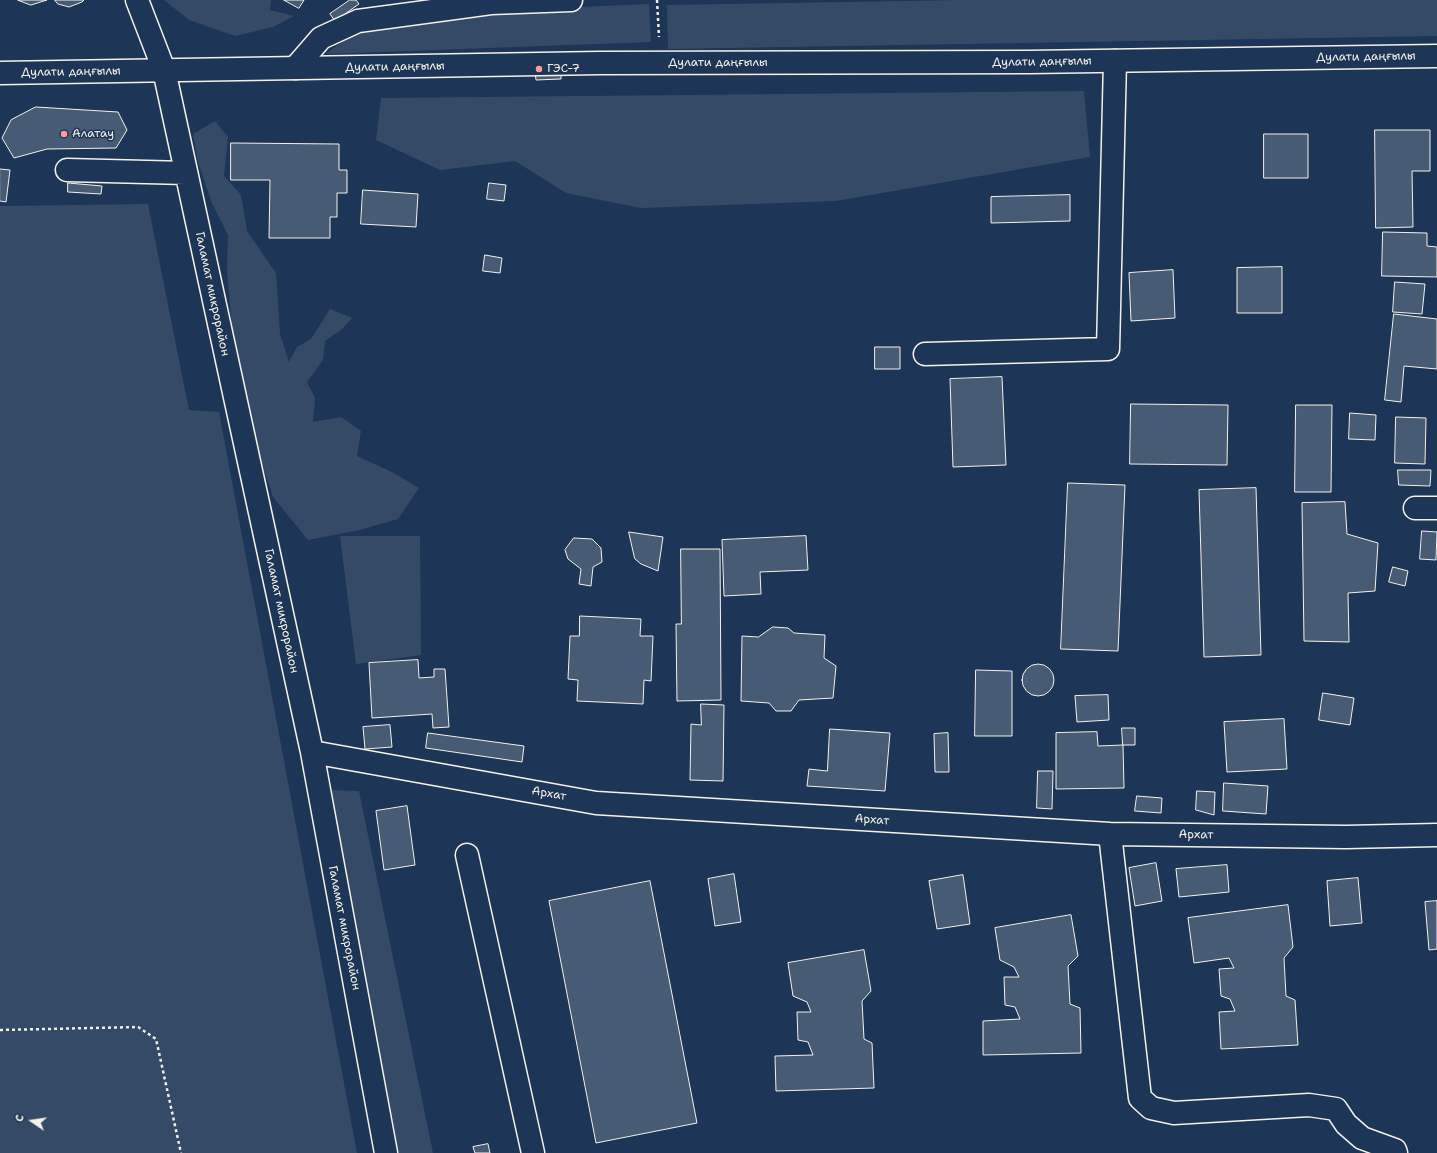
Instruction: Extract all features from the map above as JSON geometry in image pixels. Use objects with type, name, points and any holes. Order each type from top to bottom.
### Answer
[{"type":"street","name":"Галамат микрорайон","points":[[137,0],[164,70],[312,752],[386,1153]]},
{"type":"street","points":[[295,68],[321,38],[358,21],[491,3],[571,0]]},
{"type":"street","name":"Дулати даңғылы","points":[[0,73],[661,63],[1114,61],[1437,56]]},
{"type":"street","points":[[925,354],[1108,349],[1114,61]]},
{"type":"street","points":[[67,170],[186,173]]},
{"type":"street","points":[[1415,508],[1437,508]]},
{"type":"street","name":"Архат","points":[[312,752],[596,803],[1110,834],[1338,837],[1437,835]]},
{"type":"street","points":[[1110,834],[1140,1098],[1151,1108],[1174,1113],[1309,1106],[1336,1109],[1346,1124],[1362,1138],[1395,1150],[1396,1153]]},
{"type":"street","points":[[467,855],[533,1153]]},
{"type":"path","points":[[657,0],[661,63]]},
{"type":"path","points":[[0,1030],[138,1027],[156,1039],[181,1153]]},
{"type":"shaded area","points":[[164,0],[271,0],[270,10],[294,16],[273,27],[235,36],[189,20]]},
{"type":"shaded area","points":[[962,0],[1437,0],[1437,36],[668,49],[667,5]]},
{"type":"shaded area","points":[[649,4],[651,42],[326,54],[351,35],[393,26],[485,11]]},
{"type":"shaded area","points":[[1084,91],[1090,157],[836,201],[641,208],[566,193],[515,161],[440,170],[376,140],[381,98]]},
{"type":"shaded area","points":[[215,121],[228,137],[224,176],[241,195],[247,231],[276,273],[280,334],[289,362],[297,347],[311,339],[330,309],[352,318],[341,330],[325,341],[323,360],[307,382],[315,398],[313,422],[341,417],[361,431],[357,456],[394,473],[419,488],[398,519],[360,530],[308,540],[273,497],[251,430],[232,327],[227,270],[228,235],[211,201],[198,162],[193,134]]},
{"type":"shaded area","points":[[148,204],[189,410],[219,412],[357,1153],[0,1153],[0,206]]},
{"type":"shaded area","points":[[340,536],[420,536],[421,655],[356,664]]},
{"type":"shaded area","points":[[329,790],[359,791],[433,1153],[396,1153]]},
{"type":"building","points":[[18,0],[47,0],[31,5]]},
{"type":"building","points":[[55,0],[84,0],[69,7],[58,4]]},
{"type":"building","points":[[284,0],[304,0],[299,8]]},
{"type":"building","points":[[350,0],[356,0],[359,4],[335,21],[330,14]]},
{"type":"building","points":[[561,70],[561,79],[536,80],[535,72]]},
{"type":"building","name":"Алатау","points":[[36,107],[118,112],[127,130],[116,148],[47,149],[14,158],[2,138],[11,120]]},
{"type":"building","points":[[1375,130],[1430,130],[1430,171],[1412,171],[1413,227],[1376,228]]},
{"type":"building","points":[[1264,134],[1308,134],[1308,178],[1264,178]]},
{"type":"building","points":[[231,143],[339,144],[339,170],[347,170],[347,193],[337,193],[337,217],[330,217],[330,238],[269,238],[270,180],[231,180]]},
{"type":"building","points":[[0,169],[10,170],[6,202],[0,201]]},
{"type":"building","points":[[68,183],[102,186],[101,194],[68,192]]},
{"type":"building","points":[[489,183],[506,185],[504,201],[487,199]]},
{"type":"building","points":[[363,190],[418,194],[416,227],[361,224]]},
{"type":"building","points":[[1070,195],[1070,221],[991,223],[991,197]]},
{"type":"building","points":[[1383,232],[1427,233],[1427,246],[1437,247],[1437,277],[1382,276]]},
{"type":"building","points":[[485,255],[502,258],[500,273],[483,271]]},
{"type":"building","points":[[1282,267],[1282,313],[1237,313],[1237,268]]},
{"type":"building","points":[[1173,270],[1175,318],[1131,321],[1129,273]]},
{"type":"building","points":[[1395,282],[1425,284],[1422,314],[1393,312]]},
{"type":"building","points":[[1394,314],[1437,319],[1437,369],[1404,366],[1401,402],[1385,400]]},
{"type":"building","points":[[875,347],[900,347],[900,369],[875,369]]},
{"type":"building","points":[[1002,377],[1006,465],[953,467],[950,379]]},
{"type":"building","points":[[1131,404],[1228,405],[1227,465],[1130,464]]},
{"type":"building","points":[[1296,405],[1332,405],[1331,492],[1295,492]]},
{"type":"building","points":[[1350,413],[1376,415],[1375,440],[1349,439]]},
{"type":"building","points":[[1396,417],[1426,418],[1425,464],[1395,463]]},
{"type":"building","points":[[1398,470],[1431,470],[1430,486],[1399,485]]},
{"type":"building","points":[[1068,483],[1125,485],[1118,651],[1061,649]]},
{"type":"building","points":[[1256,488],[1261,655],[1204,657],[1199,490]]},
{"type":"building","points":[[1345,502],[1347,534],[1378,543],[1375,591],[1348,593],[1349,642],[1304,641],[1302,503]]},
{"type":"building","points":[[1422,531],[1437,532],[1436,560],[1420,559]]},
{"type":"building","points":[[629,532],[663,537],[658,571],[641,564],[635,559]]},
{"type":"building","points":[[806,536],[808,570],[760,572],[761,594],[724,596],[722,540]]},
{"type":"building","points":[[574,538],[592,539],[601,548],[602,562],[593,567],[591,586],[579,584],[581,569],[568,559],[565,550]]},
{"type":"building","points":[[681,549],[720,549],[721,700],[677,701],[676,624],[681,624]]},
{"type":"building","points":[[1393,567],[1408,571],[1405,586],[1389,582]]},
{"type":"building","points":[[580,616],[641,619],[640,636],[653,636],[651,681],[644,680],[643,704],[577,701],[578,680],[568,679],[570,636],[579,636]]},
{"type":"building","points":[[773,627],[788,628],[794,633],[825,635],[824,658],[836,666],[833,698],[799,700],[791,711],[776,711],[769,703],[741,701],[742,636],[758,637]]},
{"type":"building","points":[[418,660],[419,678],[434,677],[434,669],[445,669],[449,727],[433,728],[432,714],[372,718],[369,663]]},
{"type":"building","points":[[1035,664],[1041,664],[1050,668],[1054,680],[1050,692],[1041,696],[1035,696],[1026,692],[1022,683],[1022,677],[1026,668]]},
{"type":"building","points":[[976,670],[1012,671],[1012,736],[975,736]]},
{"type":"building","points":[[1323,693],[1354,698],[1350,725],[1319,720]]},
{"type":"building","points":[[1108,695],[1109,720],[1077,722],[1075,696]]},
{"type":"building","points":[[701,704],[724,705],[723,781],[690,780],[691,724],[701,725]]},
{"type":"building","points":[[1284,719],[1287,769],[1227,772],[1224,722]]},
{"type":"building","points":[[390,725],[392,747],[365,749],[363,727]]},
{"type":"building","points":[[1122,728],[1135,728],[1135,745],[1123,745]]},
{"type":"building","points":[[830,729],[890,733],[885,791],[807,786],[809,769],[827,771]]},
{"type":"building","points":[[1097,732],[1098,746],[1123,745],[1124,788],[1056,789],[1056,733]]},
{"type":"building","points":[[428,733],[524,746],[522,762],[426,748]]},
{"type":"building","points":[[948,733],[949,772],[935,772],[934,734]]},
{"type":"building","points":[[1038,771],[1053,771],[1052,809],[1037,808]]},
{"type":"building","points":[[1224,783],[1268,786],[1266,814],[1223,811]]},
{"type":"building","points":[[1197,791],[1215,792],[1214,815],[1196,810]]},
{"type":"building","points":[[1137,796],[1162,798],[1161,813],[1135,811]]},
{"type":"building","points":[[407,806],[415,865],[384,870],[376,811]]},
{"type":"building","points":[[1156,863],[1162,901],[1135,906],[1129,868]]},
{"type":"building","points":[[1227,865],[1229,892],[1179,897],[1176,869]]},
{"type":"building","points":[[734,874],[741,922],[715,926],[708,879]]},
{"type":"building","points":[[963,875],[970,924],[937,929],[929,881]]},
{"type":"building","points":[[1358,878],[1362,923],[1330,926],[1327,881]]},
{"type":"building","points":[[650,881],[697,1123],[596,1143],[549,901]]},
{"type":"building","points":[[1437,901],[1437,949],[1429,950],[1425,902]]},
{"type":"building","points":[[1288,905],[1293,947],[1284,958],[1286,996],[1295,1000],[1298,1045],[1221,1049],[1219,1012],[1235,1011],[1230,999],[1221,996],[1219,969],[1234,968],[1229,958],[1194,963],[1188,918]]},
{"type":"building","points":[[1071,915],[1078,956],[1068,966],[1070,1004],[1080,1008],[1081,1053],[983,1055],[983,1021],[1020,1019],[1015,1007],[1005,1005],[1004,977],[1019,977],[1014,967],[1000,960],[995,928]]},
{"type":"building","points":[[864,950],[871,991],[862,1001],[864,1039],[872,1043],[874,1088],[776,1091],[775,1056],[813,1055],[808,1042],[798,1040],[797,1012],[811,1012],[807,1002],[793,996],[788,963]]},
{"type":"building","points":[[488,1144],[490,1153],[475,1153],[473,1147]]},
{"type":"place","name":"ГЭС-7","points":[[539,69]]},
{"type":"place","name":"Алатау","points":[[64,134]]}]
